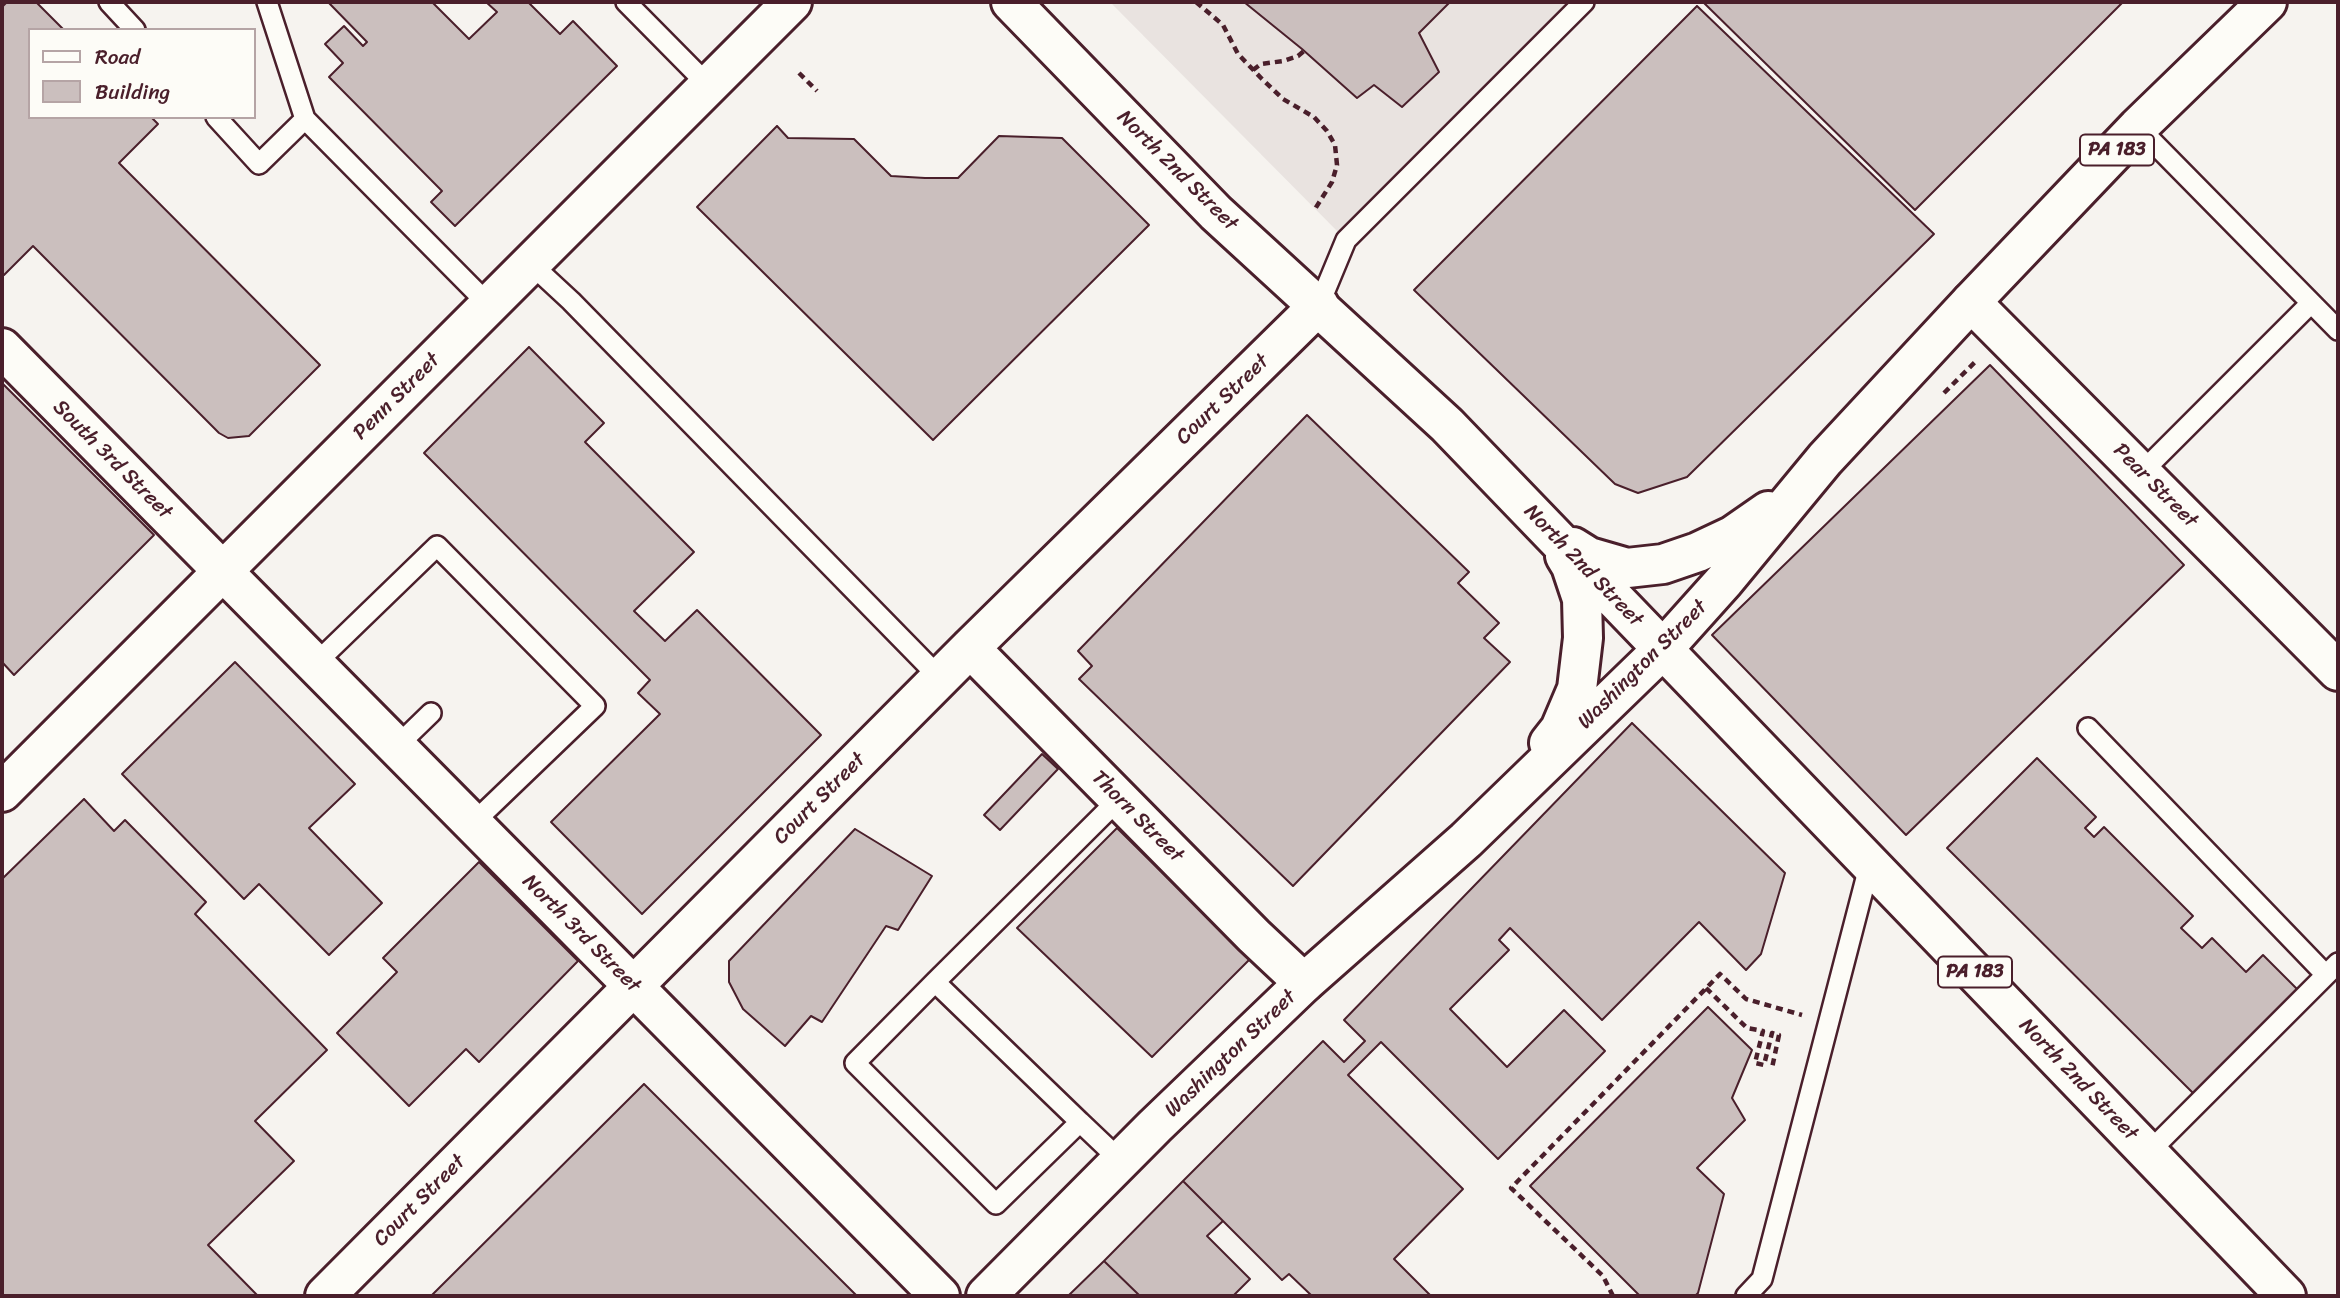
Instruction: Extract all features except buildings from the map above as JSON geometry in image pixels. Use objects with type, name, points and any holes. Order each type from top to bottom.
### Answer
[{"type":"main road","name":"Penn Street","points":[[2,792],[792,2]]},
{"type":"main road","name":"North 2nd Street","points":[[1011,2],[1216,213],[1447,425],[2286,1296]]},
{"type":"main road","points":[[1034,2],[1046,38]]},
{"type":"main road","name":"Washington Street","points":[[986,1296],[1304,983],[1465,840],[1664,648],[1725,580],[1825,459],[1971,302],[2138,127],[2267,2]]},
{"type":"main road","name":"Pear Street","points":[[1971,302],[2338,671]]},
{"type":"main road","name":"Court Street","points":[[325,1296],[970,648],[1319,305]]},
{"type":"main road","name":"South 3rd Street","points":[[2,348],[223,572]]},
{"type":"main road","points":[[1550,533],[1589,557],[1627,568],[1663,564],[1732,536],[1769,510],[1825,459]]},
{"type":"main road","points":[[1507,798],[1560,729],[1577,689],[1583,638],[1582,600],[1572,566],[1550,533]]},
{"type":"main road","name":"North 3rd Street","points":[[223,572],[940,1296]]},
{"type":"main road","name":"Thorn Street","points":[[970,648],[1254,936],[1304,983]]},
{"type":"lane","points":[[109,2],[133,28]]},
{"type":"lane","points":[[267,2],[304,119],[489,304]]},
{"type":"lane","points":[[626,2],[708,85]]},
{"type":"lane","points":[[1319,305],[1346,240],[1584,2]]},
{"type":"lane","points":[[218,119],[259,164],[304,119]]},
{"type":"lane","points":[[2138,127],[2338,330]]},
{"type":"lane","points":[[530,263],[940,678]]},
{"type":"lane","points":[[2142,472],[2311,303]]},
{"type":"lane","points":[[314,665],[437,546],[595,706],[472,824]]},
{"type":"lane","points":[[396,747],[431,713]]},
{"type":"lane","points":[[2088,728],[2332,969],[2148,1153]]},
{"type":"lane","points":[[1080,1122],[996,1204],[855,1063],[1119,799]]},
{"type":"lane","points":[[1746,1296],[1762,1279],[1870,863]]},
{"type":"lane","points":[[936,982],[1121,1161]]},
{"type":"path","points":[[1196,2],[1223,25],[1238,54],[1253,70],[1283,99],[1314,117],[1327,131],[1335,145],[1336,165],[1332,182],[1315,209]]},
{"type":"path","points":[[1253,70],[1261,64],[1283,61],[1304,51]]},
{"type":"path","points":[[799,72],[817,91]]},
{"type":"path","points":[[1935,402],[1983,355]]},
{"type":"path","points":[[1612,1296],[1602,1276],[1511,1188],[1720,974],[1745,999],[1829,1023]]},
{"type":"path","points":[[1706,988],[1747,1028],[1763,1031],[1755,1063],[1764,1065],[1772,1033],[1779,1035],[1772,1068]]},
{"type":"shaded area","points":[[1110,2],[1591,2],[1346,240]]}]
